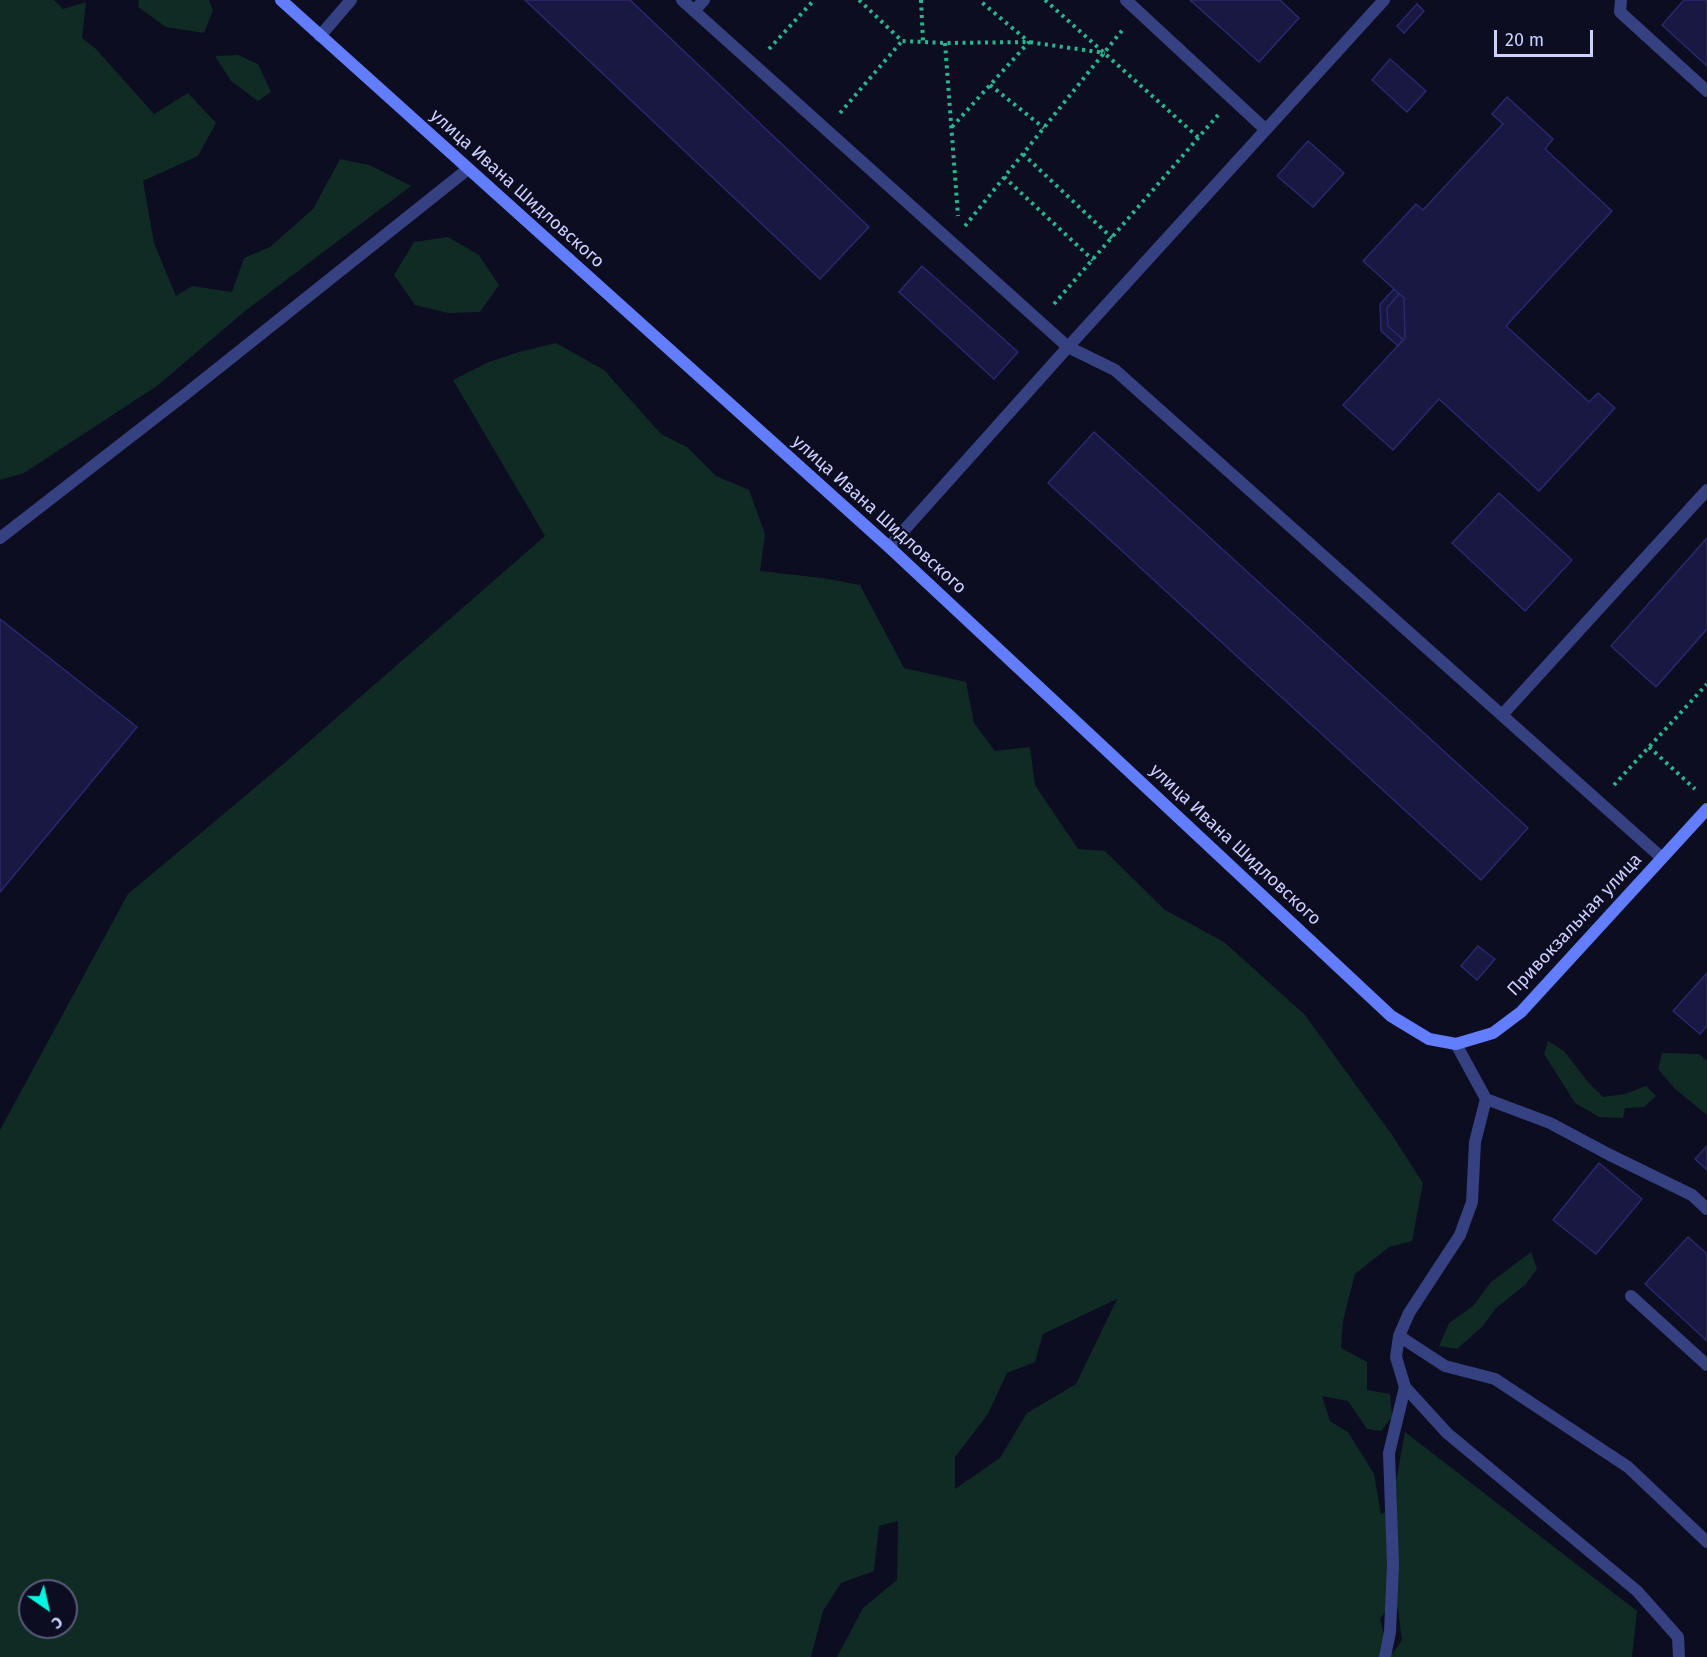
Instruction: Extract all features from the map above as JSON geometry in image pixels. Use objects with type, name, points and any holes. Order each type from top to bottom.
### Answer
[{"type":"street","name":"улица Ивана Шидловского","points":[[281,0],[890,547],[1391,1016],[1429,1039],[1456,1044]]},
{"type":"street","name":"Привокзальная улица","points":[[1456,1044],[1493,1033],[1521,1011],[1707,809]]},
{"type":"lane","points":[[320,36],[351,0]]},
{"type":"lane","points":[[682,0],[826,129],[956,238],[1039,322],[1068,347],[1115,370],[1662,858]]},
{"type":"lane","points":[[694,11],[704,0]]},
{"type":"lane","points":[[1126,0],[1265,129]]},
{"type":"lane","points":[[890,547],[1068,347],[1384,0]]},
{"type":"lane","points":[[1621,0],[1620,12],[1707,91]]},
{"type":"lane","points":[[0,538],[187,393],[468,169]]},
{"type":"lane","points":[[1502,716],[1707,490]]},
{"type":"lane","points":[[1456,1044],[1486,1099],[1550,1123],[1692,1195],[1707,1209]]},
{"type":"lane","points":[[1486,1099],[1475,1142],[1472,1202],[1460,1235],[1409,1313],[1399,1336],[1396,1357],[1405,1387],[1447,1432],[1637,1592],[1678,1637],[1679,1657]]},
{"type":"lane","points":[[1631,1296],[1707,1365]]},
{"type":"lane","points":[[1399,1336],[1445,1366],[1496,1379],[1628,1467],[1707,1542]]},
{"type":"lane","points":[[1385,1657],[1390,1632],[1393,1565],[1389,1453],[1405,1387]]},
{"type":"path","points":[[755,66],[814,0]]},
{"type":"path","points":[[859,0],[902,41],[1029,42],[1105,53]]},
{"type":"path","points":[[921,0],[923,42]]},
{"type":"path","points":[[979,0],[1029,42]]},
{"type":"path","points":[[1045,0],[1199,138]]},
{"type":"path","points":[[956,238],[1138,11]]},
{"type":"path","points":[[826,129],[902,41]]},
{"type":"path","points":[[951,128],[1029,42]]},
{"type":"path","points":[[945,43],[956,238]]},
{"type":"path","points":[[990,85],[1044,128]]},
{"type":"path","points":[[1039,322],[1233,99]]},
{"type":"path","points":[[1023,154],[1112,238]]},
{"type":"path","points":[[1004,177],[1093,260]]},
{"type":"path","points":[[1599,802],[1707,684]]},
{"type":"path","points":[[1649,747],[1699,793]]},
{"type":"green space","points":[[0,0],[54,0],[63,9],[86,2],[82,38],[96,49],[154,114],[188,93],[216,123],[198,156],[143,181],[154,243],[176,296],[192,286],[232,292],[244,258],[270,247],[313,209],[340,159],[369,165],[411,186],[245,311],[157,386],[24,473],[0,480]]},
{"type":"green space","points":[[139,0],[209,0],[213,10],[204,33],[166,27],[138,7]]},
{"type":"green space","points":[[238,55],[258,64],[271,92],[258,101],[231,81],[215,56]]},
{"type":"green space","points":[[448,237],[479,255],[499,285],[480,312],[448,313],[415,305],[394,275],[414,242]]},
{"type":"green space","points":[[556,343],[604,370],[661,434],[687,447],[716,476],[749,490],[765,534],[760,571],[860,585],[904,668],[966,682],[974,723],[995,751],[1030,747],[1035,785],[1078,849],[1105,851],[1165,910],[1224,942],[1305,1015],[1392,1135],[1423,1183],[1412,1241],[1389,1247],[1355,1274],[1343,1321],[1341,1348],[1367,1362],[1367,1390],[1390,1394],[1392,1417],[1381,1431],[1367,1429],[1348,1401],[1322,1396],[1330,1421],[1348,1432],[1374,1474],[1381,1514],[1397,1508],[1396,1481],[1405,1432],[1637,1611],[1632,1657],[1390,1657],[837,1657],[863,1608],[897,1580],[898,1521],[879,1526],[874,1571],[841,1583],[823,1611],[811,1657],[0,1657],[0,1130],[128,894],[288,760],[545,536],[453,380],[489,362]],"holes":[[[1117,1299],[1076,1384],[1027,1413],[1000,1458],[955,1489],[955,1457],[988,1414],[1007,1373],[1035,1362],[1043,1334]],[[1391,1604],[1398,1609],[1402,1640],[1390,1657],[1380,1619]]]},
{"type":"green space","points":[[1548,1041],[1564,1051],[1603,1097],[1625,1094],[1646,1086],[1656,1096],[1644,1107],[1625,1108],[1623,1118],[1599,1117],[1575,1103],[1544,1054]]},
{"type":"green space","points":[[1662,1053],[1699,1054],[1707,1061],[1707,1115],[1675,1089],[1658,1069]]},
{"type":"green space","points":[[1531,1252],[1537,1269],[1525,1285],[1496,1308],[1483,1326],[1457,1349],[1439,1346],[1449,1323],[1473,1306],[1491,1282]]},
{"type":"building","points":[[525,0],[630,0],[869,227],[820,279]]},
{"type":"building","points":[[1190,0],[1280,0],[1299,18],[1259,62]]},
{"type":"building","points":[[1684,0],[1707,0],[1707,66],[1662,25]]},
{"type":"building","points":[[1417,4],[1424,11],[1404,33],[1397,26]]},
{"type":"building","points":[[1390,59],[1426,91],[1407,112],[1372,80]]},
{"type":"building","points":[[1507,97],[1553,139],[1545,149],[1612,211],[1506,326],[1589,402],[1598,393],[1615,408],[1539,491],[1439,399],[1393,450],[1343,405],[1405,338],[1404,298],[1363,261],[1416,204],[1423,210],[1503,124],[1492,114]]},
{"type":"building","points":[[1308,141],[1344,173],[1313,207],[1277,176]]},
{"type":"building","points":[[922,266],[1018,352],[994,379],[899,292]]},
{"type":"building","points":[[1394,289],[1399,294],[1387,308],[1388,326],[1403,340],[1398,346],[1381,331],[1380,304]]},
{"type":"building","points":[[1399,294],[1404,298],[1405,338],[1403,340],[1388,326],[1387,308]]},
{"type":"building","points":[[1094,432],[1528,828],[1481,880],[1048,483]]},
{"type":"building","points":[[1499,493],[1572,560],[1525,611],[1452,543]]},
{"type":"building","points":[[1707,538],[1707,629],[1656,687],[1611,646]]},
{"type":"building","points":[[0,619],[137,727],[0,892]]},
{"type":"building","points":[[1478,946],[1495,959],[1477,980],[1461,966]]},
{"type":"building","points":[[1707,973],[1707,1026],[1700,1034],[1673,1011]]},
{"type":"building","points":[[1707,1146],[1707,1170],[1695,1159]]},
{"type":"building","points":[[1599,1163],[1642,1199],[1596,1254],[1553,1220]]},
{"type":"building","points":[[1688,1237],[1707,1254],[1707,1341],[1645,1284]]}]
